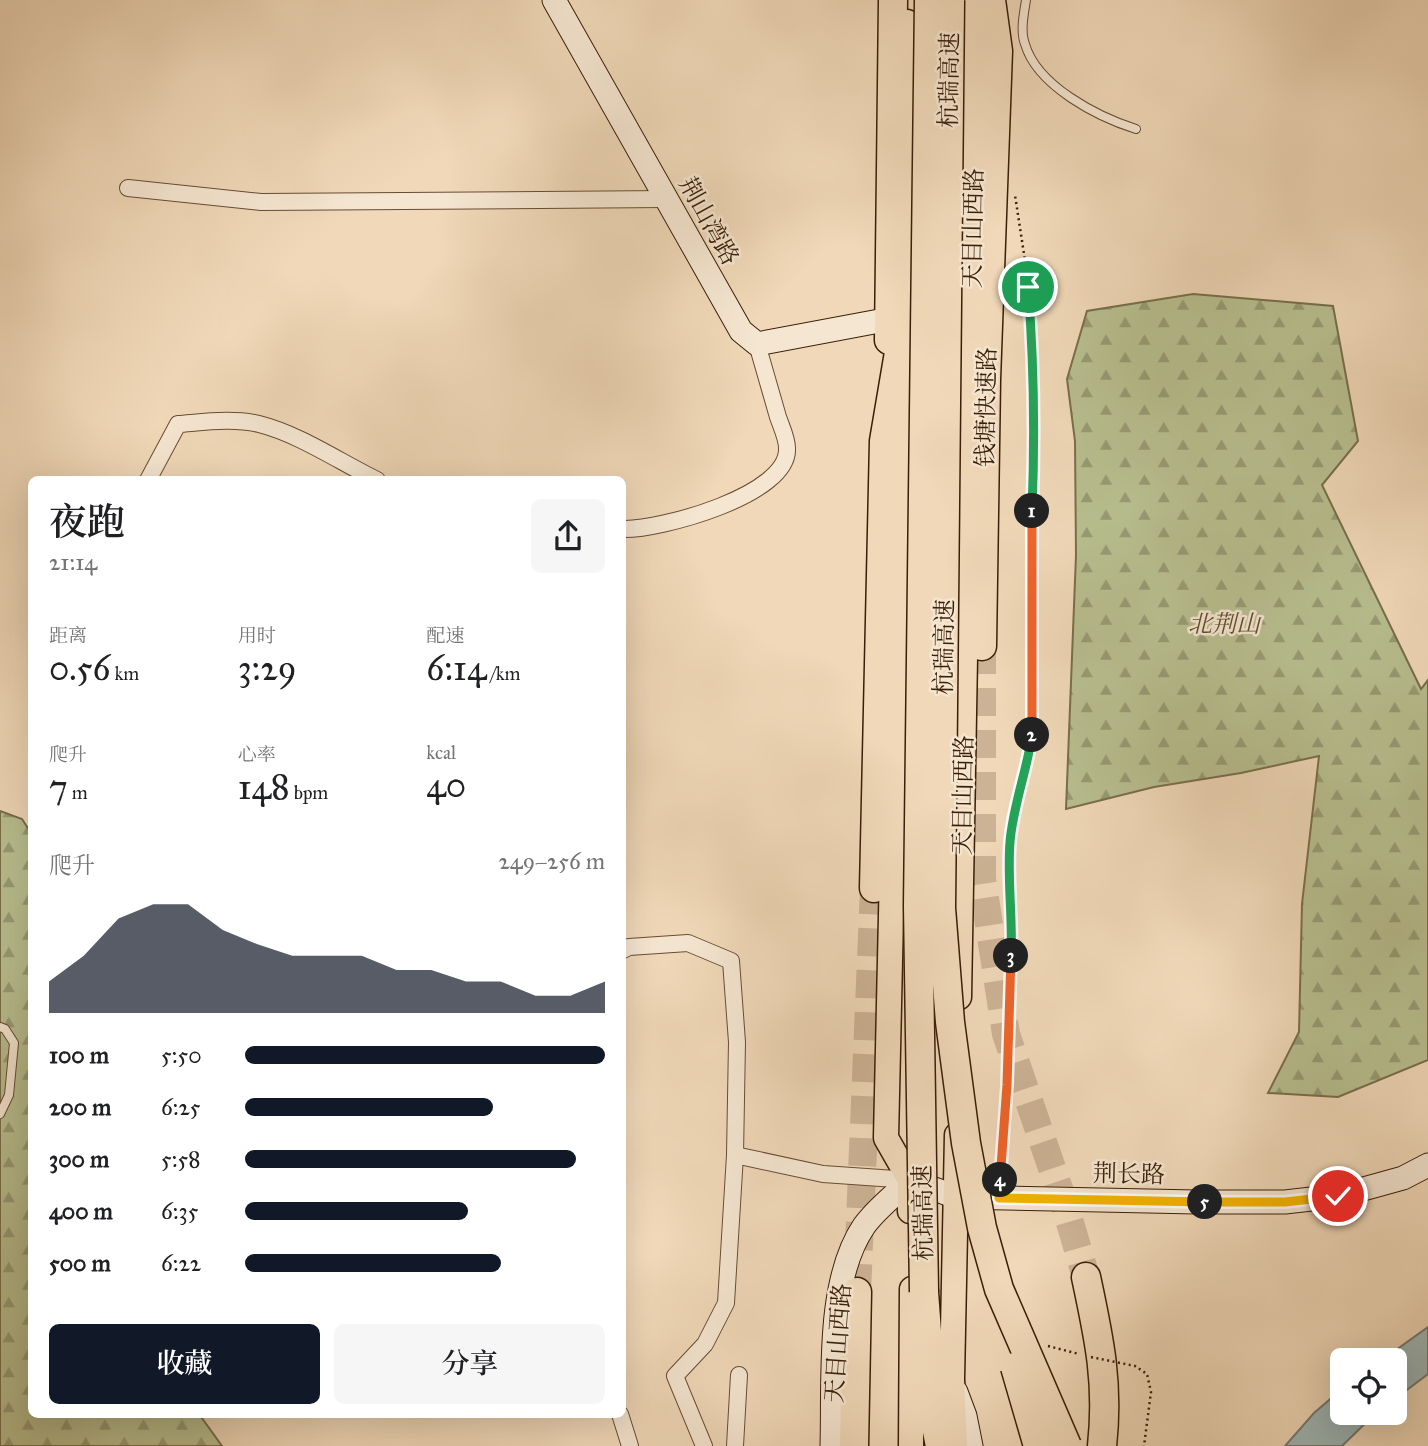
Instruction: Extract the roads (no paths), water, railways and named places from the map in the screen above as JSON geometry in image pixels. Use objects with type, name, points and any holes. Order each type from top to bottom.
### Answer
[{"type":"highway","points":[[874,888],[884,441],[898,318],[893,0]]},
{"type":"highway","name":"杭瑞高速","points":[[924,1292],[918,906],[929,0]]},
{"type":"highway","name":"杭瑞高速","points":[[950,0],[941,908],[950,1022],[966,1143],[982,1228],[999,1289]]},
{"type":"highway","name":"钱塘快速路","points":[[982,646],[986,380],[998,51],[991,0]]},
{"type":"highway","points":[[1086,1277],[1105,1376],[1102,1446]]},
{"type":"highway","points":[[999,1289],[1005,1332],[1038,1446]]},
{"type":"highway","points":[[999,1289],[1067,1446]]},
{"type":"highway","points":[[854,1446],[857,1292]]},
{"type":"highway","points":[[919,1446],[924,1292]]},
{"type":"highway","points":[[924,1292],[933,1412],[940,1446]]},
{"type":"main road","name":"荆山湾路","points":[[554,0],[741,331],[757,344]]},
{"type":"main road","points":[[907,0],[898,318],[886,1138],[910,1180],[911,1446]]},
{"type":"main road","name":"天目山西路","points":[[955,1446],[952,1379],[974,161],[974,0]]},
{"type":"main road","points":[[757,344],[898,318]]},
{"type":"main road","name":"荆长路","points":[[910,1180],[956,1197],[1285,1202],[1338,1196],[1403,1178],[1428,1165]]},
{"type":"main road","name":"天目山西路","points":[[832,1446],[837,1311],[843,1272],[864,1226],[910,1180]]},
{"type":"main road","name":"天目山西路","points":[[952,1379],[965,1416],[971,1446]]},
{"type":"street","points":[[128,188],[261,202],[666,199]]},
{"type":"street","points":[[626,529],[688,519],[751,492],[779,472],[788,449],[757,344]]},
{"type":"street","points":[[150,476],[178,424],[231,421],[259,424],[281,432],[369,476]]},
{"type":"street","points":[[626,948],[688,943],[731,961],[737,1042],[735,1155],[726,1303],[705,1344],[675,1376],[704,1446]]},
{"type":"street","points":[[735,1155],[823,1174],[910,1180]]},
{"type":"street","points":[[735,1446],[739,1375]]},
{"type":"street","points":[[621,1418],[630,1446]]},
{"type":"lane","points":[[1026,0],[1024,44],[1039,70],[1059,90],[1114,122],[1136,129]]},
{"type":"lane","points":[[0,1027],[5,1029],[14,1042],[9,1095],[0,1114]]},
{"type":"water","points":[[1428,1327],[1428,1374],[1407,1390],[1407,1348],[1399,1348]]},
{"type":"water","points":[[1330,1399],[1330,1425],[1364,1425],[1342,1446],[1285,1446]]},
{"type":"tunnel","points":[[982,646],[982,879],[1006,1034],[1066,1209],[1086,1277]]},
{"type":"tunnel","points":[[857,1292],[874,888]]},
{"type":"park label","name":"北荆山","points":[[1224,624]]}]
